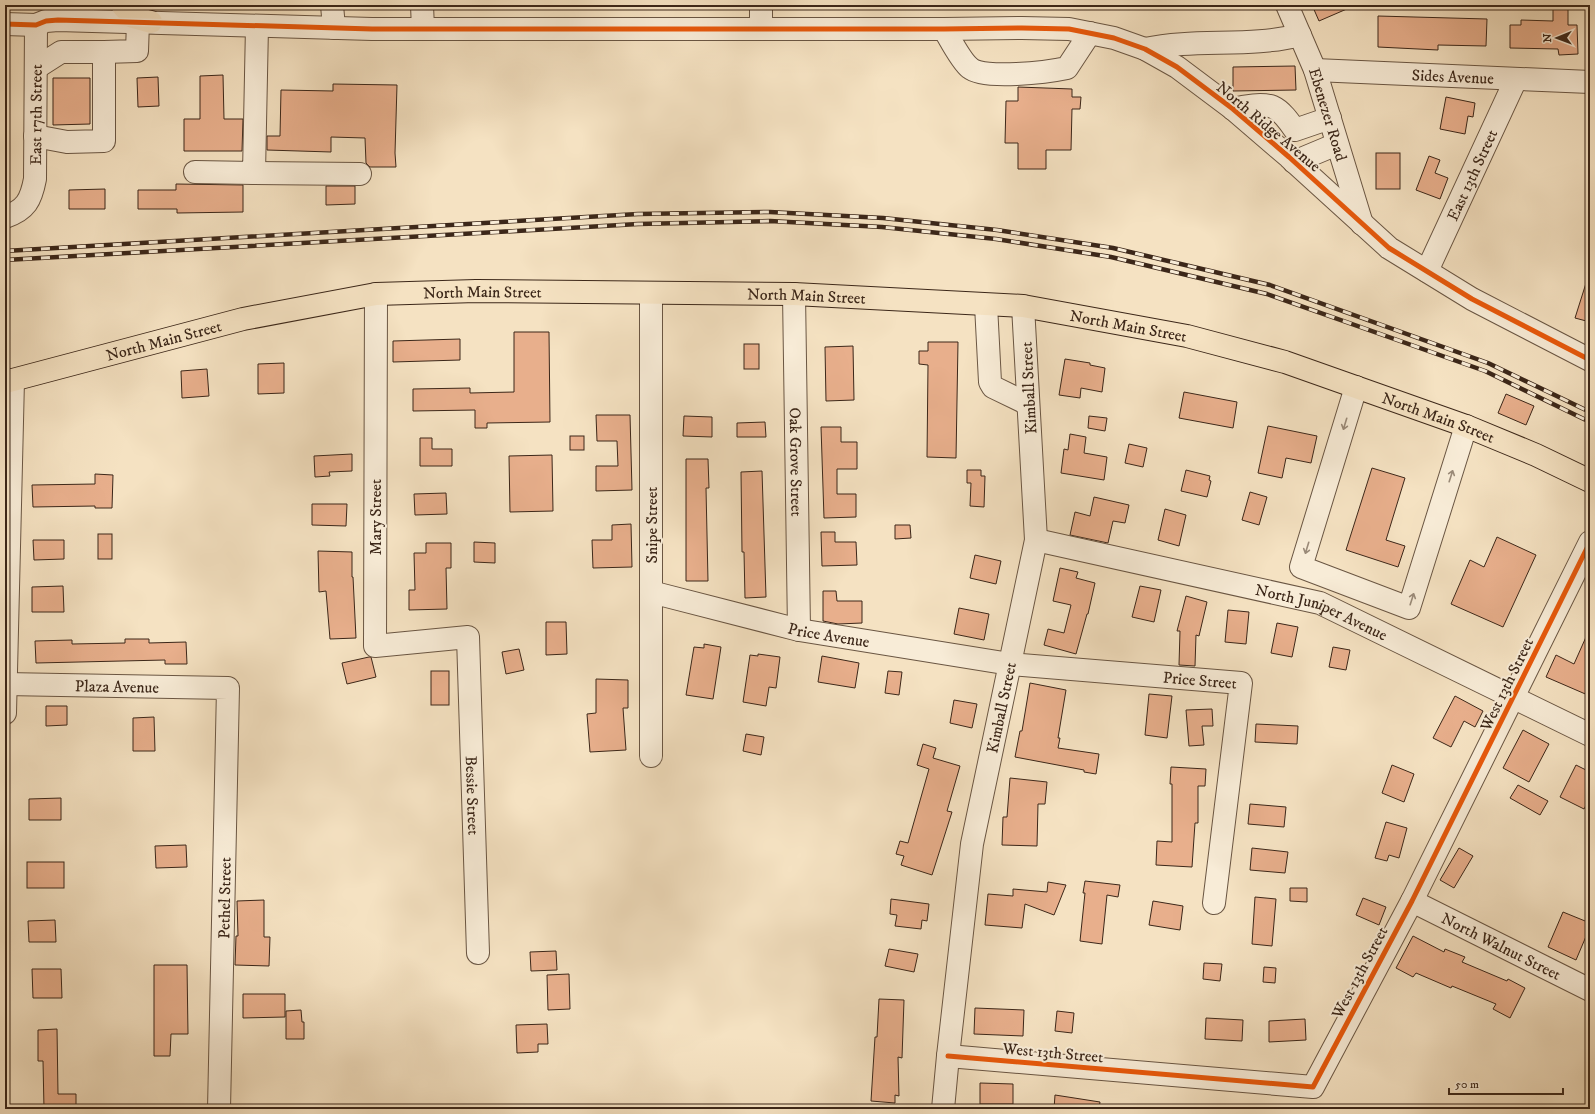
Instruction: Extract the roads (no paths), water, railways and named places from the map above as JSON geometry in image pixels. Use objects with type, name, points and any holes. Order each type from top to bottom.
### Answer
[{"type":"main road","points":[[122,5],[133,17],[144,22]]},
{"type":"main road","name":"North Main Street","points":[[9,381],[243,319],[376,294],[476,291],[651,294],[794,294],[1024,306],[1187,336],[1285,362],[1466,426],[1590,481]]},
{"type":"street","points":[[332,5],[334,28]]},
{"type":"street","points":[[422,5],[423,29]]},
{"type":"street","points":[[761,29],[762,5]]},
{"type":"street","name":"Ebenezer Road","points":[[1287,5],[1315,70],[1313,124],[1315,153],[1362,225]]},
{"type":"street","name":"North Ridge Avenue","points":[[5,24],[36,25],[46,21],[58,20],[423,29],[1030,28],[1069,29],[1114,38],[1145,49],[1177,67],[1233,109],[1315,153],[1362,225],[1389,248],[1472,299],[1590,360]]},
{"type":"street","points":[[35,136],[67,142],[104,141],[96,52],[88,21]]},
{"type":"street","points":[[36,68],[61,52],[137,51],[144,22]]},
{"type":"street","name":"East 17th Street","points":[[5,217],[14,214],[28,204],[33,193],[35,179],[36,25]]},
{"type":"street","points":[[254,173],[257,26]]},
{"type":"street","points":[[944,29],[957,52],[970,68],[992,75],[1050,72],[1067,68],[1090,33]]},
{"type":"street","points":[[1145,49],[1184,43],[1258,42],[1279,40],[1300,35]]},
{"type":"street","name":"Sides Avenue","points":[[1315,70],[1590,82]]},
{"type":"street","name":"East 13th Street","points":[[1427,270],[1516,79]]},
{"type":"street","points":[[1233,109],[1249,105],[1274,107],[1284,116],[1313,124],[1315,153]]},
{"type":"street","points":[[195,172],[360,174]]},
{"type":"street","name":"Mary Street","points":[[376,294],[375,646],[468,637]]},
{"type":"street","name":"Snipe Street","points":[[651,294],[651,756]]},
{"type":"street","name":"Oak Grove Street","points":[[794,294],[799,630]]},
{"type":"street","points":[[986,305],[990,382],[993,387],[1028,404]]},
{"type":"street","name":"Kimball Street","points":[[943,1109],[972,844],[1036,540],[1024,306]]},
{"type":"street","points":[[5,713],[9,381]]},
{"type":"street","points":[[1356,386],[1301,567],[1409,608],[1466,426]]},
{"type":"street","name":"North Juniper Avenue","points":[[1036,540],[1320,603],[1590,735]]},
{"type":"street","name":"West 13th Street","points":[[948,1056],[1313,1087],[1412,901],[1590,542]]},
{"type":"street","name":"Price Avenue","points":[[651,592],[799,630],[1010,664]]},
{"type":"street","name":"Bessie Street","points":[[468,637],[478,953]]},
{"type":"street","name":"Price Street","points":[[1010,664],[1241,683],[1214,903]]},
{"type":"street","name":"Plaza Avenue","points":[[5,684],[228,688]]},
{"type":"street","name":"Pethel Street","points":[[219,1109],[228,688]]},
{"type":"street","name":"North Walnut Street","points":[[1412,901],[1590,990]]},
{"type":"railway","points":[[5,251],[638,214],[770,212],[883,218],[997,230],[1113,248],[1270,285],[1488,363],[1590,412]]},
{"type":"railway","points":[[5,260],[638,224],[770,221],[882,227],[996,239],[1111,257],[1267,294],[1485,371],[1590,422]]}]
